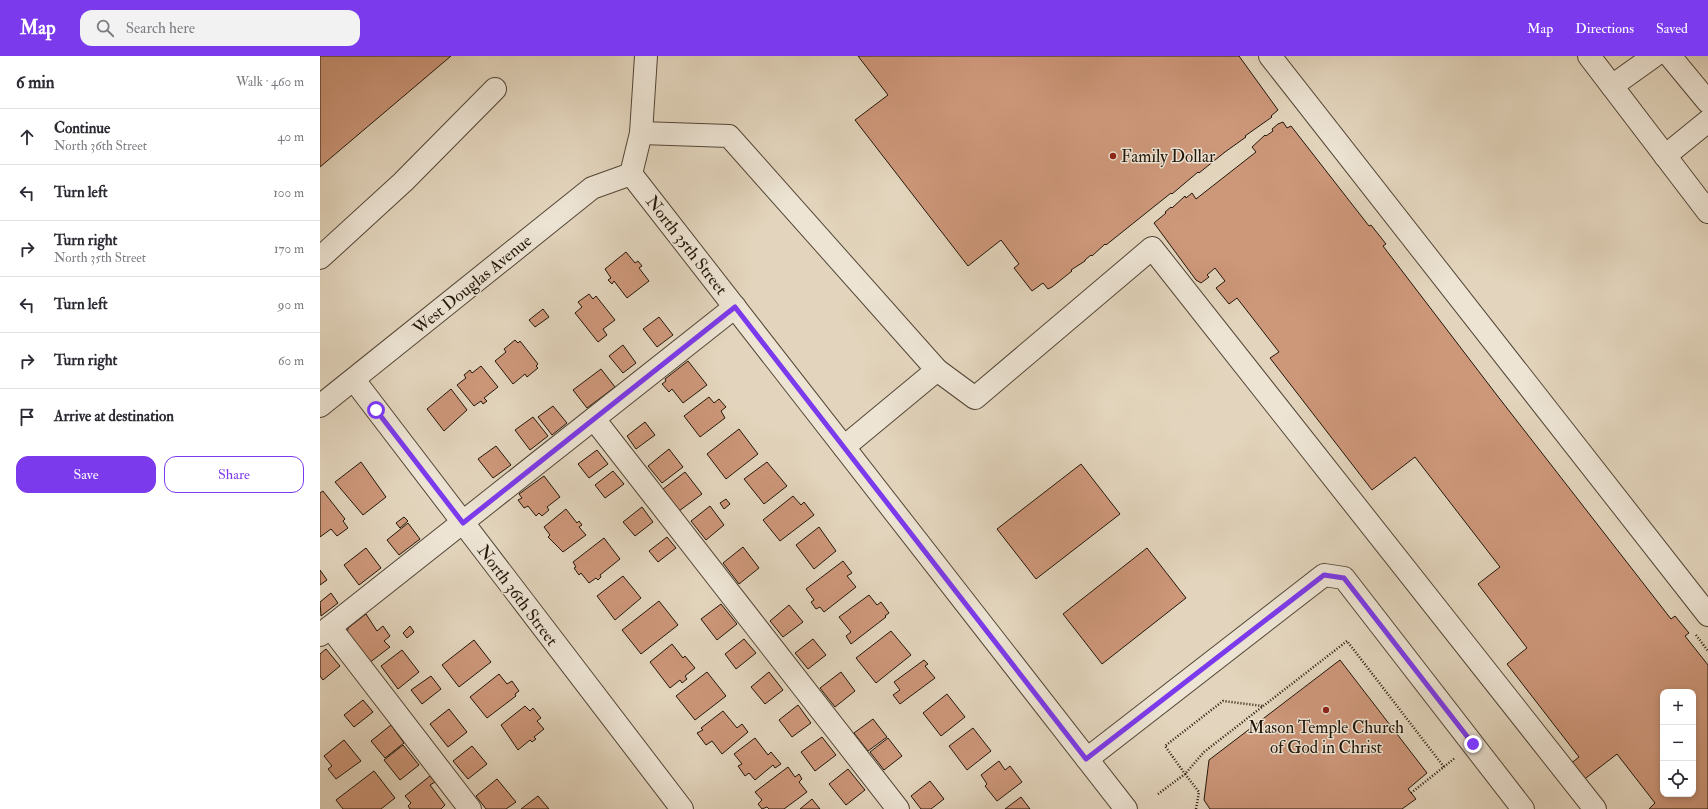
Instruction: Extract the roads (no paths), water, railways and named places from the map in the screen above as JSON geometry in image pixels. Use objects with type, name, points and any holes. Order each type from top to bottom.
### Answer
[{"type":"street","points":[[631,174],[641,133],[646,56]]},
{"type":"street","points":[[1270,56],[1708,615]]},
{"type":"street","points":[[1589,56],[1708,212]]},
{"type":"street","points":[[1612,86],[1654,56]]},
{"type":"street","points":[[1670,56],[1708,102]]},
{"type":"street","points":[[320,258],[403,182],[495,90]]},
{"type":"street","points":[[1665,156],[1708,121]]},
{"type":"street","points":[[641,133],[729,136],[936,370],[975,398],[1152,248],[1595,809]]},
{"type":"street","name":"North 35th Street","points":[[631,174],[1126,809]]},
{"type":"street","name":"West Douglas Avenue","points":[[320,406],[592,188],[631,174]]},
{"type":"street","points":[[470,809],[325,631],[735,307]]},
{"type":"street","points":[[844,447],[936,370]]},
{"type":"street","name":"North 36th Street","points":[[354,380],[682,809]]},
{"type":"street","points":[[594,419],[898,809]]},
{"type":"street","points":[[1086,759],[1324,575],[1344,578],[1523,809]]},
{"type":"place","name":"Family Dollar","points":[[1113,156]]},
{"type":"place","name":"Mason Temple Church of God in Christ","points":[[1326,710]]}]
